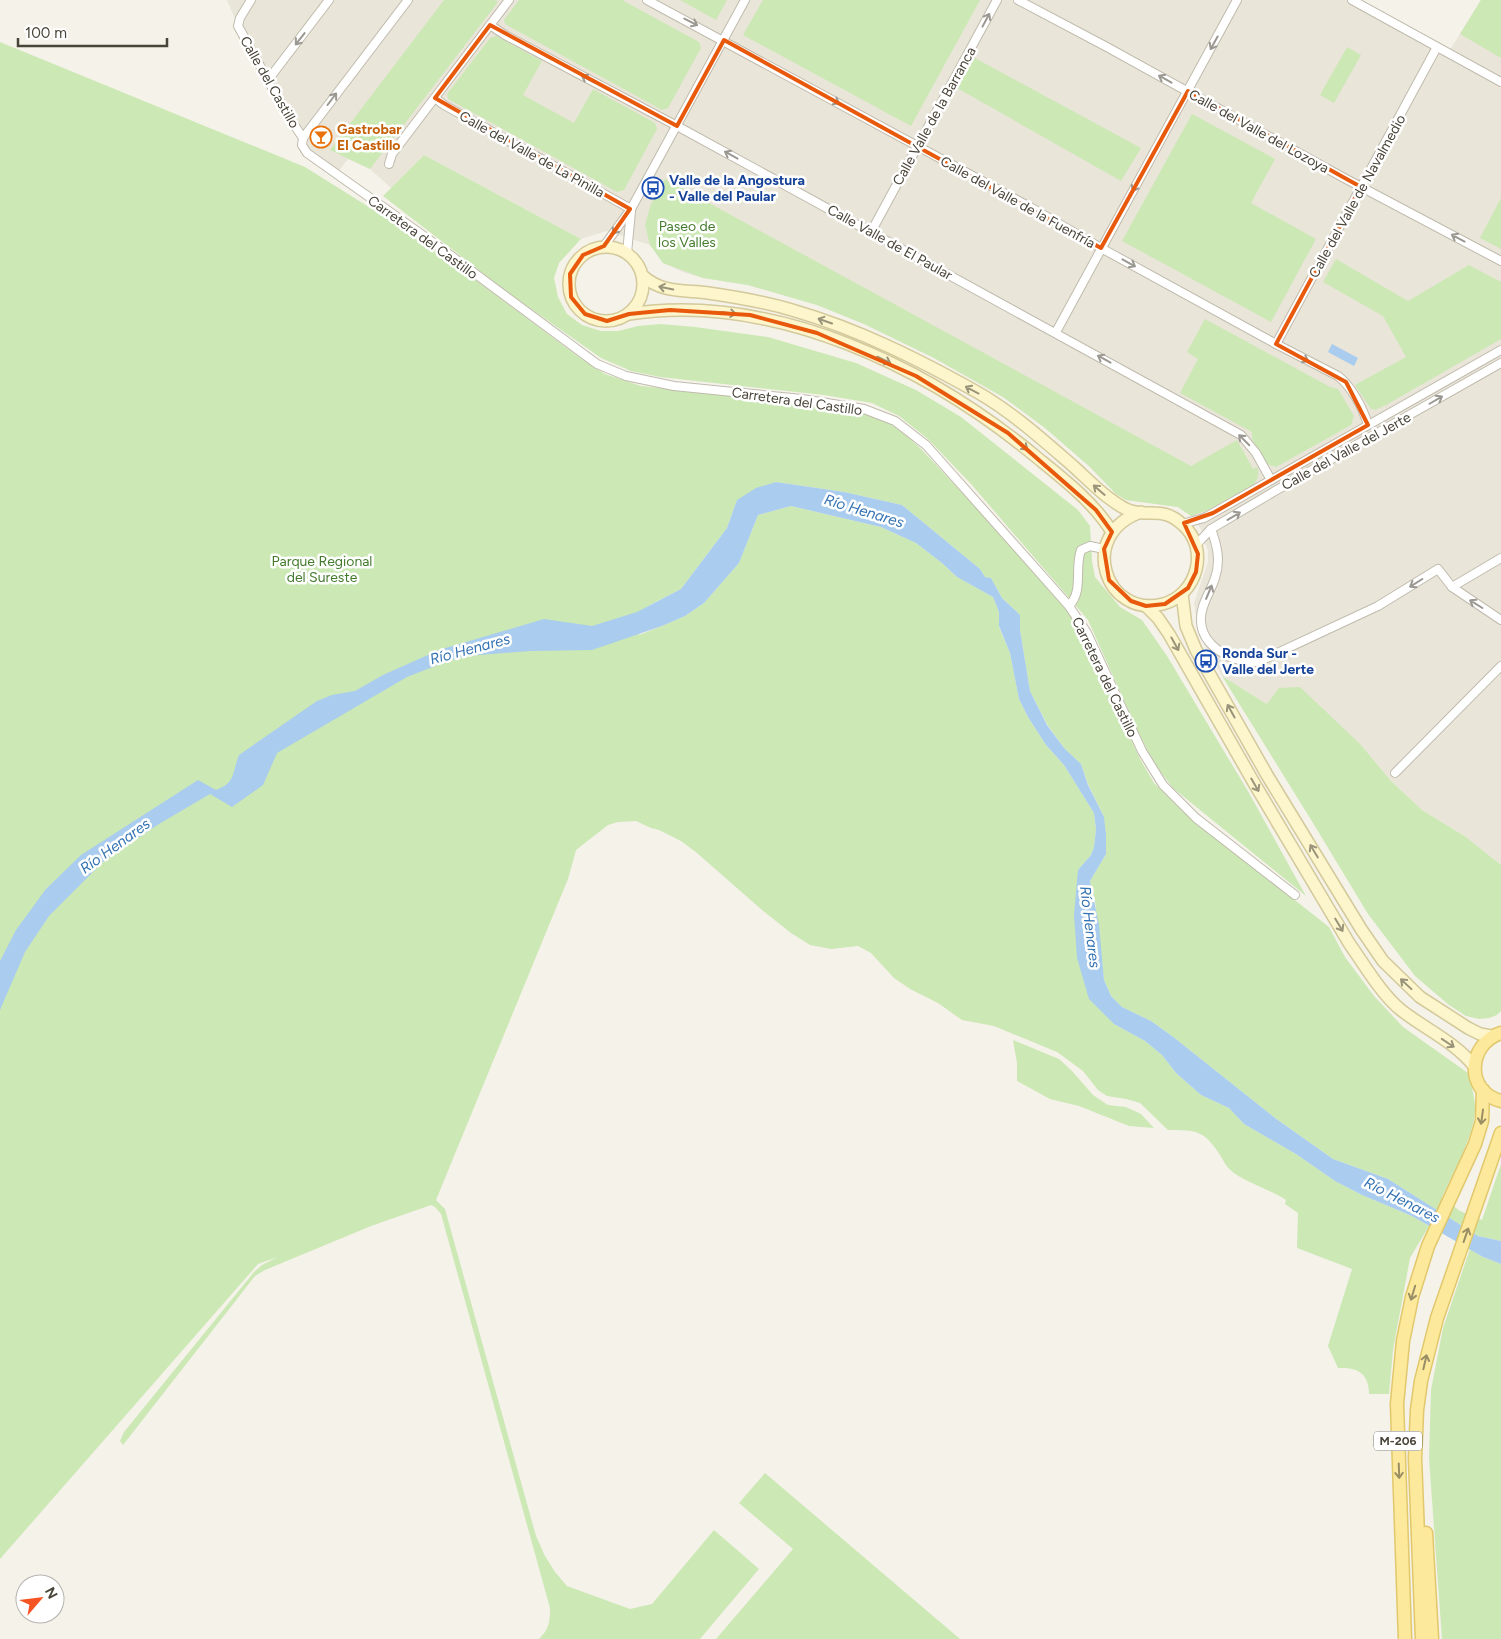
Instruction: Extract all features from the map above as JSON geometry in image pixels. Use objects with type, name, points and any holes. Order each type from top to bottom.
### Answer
[{"type":"main road","points":[[628,314],[641,297],[643,286],[642,276],[634,259],[627,253],[612,247],[604,246],[588,252],[575,263],[570,274],[569,285],[571,296],[577,307],[585,314],[607,321],[618,319],[628,314],[646,311],[717,311],[750,315],[816,333],[877,357],[970,406],[1008,433],[1096,510],[1112,532]]},
{"type":"main road","points":[[642,276],[654,285],[665,289],[708,293],[790,310],[864,335],[901,352],[980,394],[1029,428],[1118,505],[1131,511],[1156,512],[1170,516],[1188,530],[1196,545],[1198,563],[1196,572],[1188,588],[1165,604],[1146,606],[1131,601],[1118,592],[1109,580],[1104,565],[1104,549],[1112,532],[1130,516],[1141,512]]},
{"type":"main road","points":[[1182,594],[1186,626],[1196,650],[1267,774],[1361,929],[1383,961],[1420,997],[1480,1034],[1496,1034]]},
{"type":"main road","points":[[1146,606],[1158,618],[1169,634],[1254,783],[1349,943],[1366,968],[1399,1008],[1464,1053],[1474,1066]]},
{"type":"main road","points":[[1474,1066],[1479,1049],[1496,1034]]},
{"type":"main road","name":"M-206","points":[[1405,1639],[1397,1404],[1403,1341],[1412,1297],[1428,1246],[1475,1144],[1482,1121],[1483,1090],[1476,1079],[1474,1066]]},
{"type":"main road","points":[[1483,1090],[1501,1101]]},
{"type":"main road","name":"M-206","points":[[1422,1639],[1415,1474],[1417,1410],[1426,1355],[1436,1318],[1501,1133]]},
{"type":"main road","points":[[1417,1410],[1432,1639]]},
{"type":"street","name":"Calle del Castillo","points":[[251,0],[240,18],[238,26],[286,113],[303,138]]},
{"type":"street","points":[[268,80],[329,0]]},
{"type":"street","points":[[303,138],[408,0]]},
{"type":"street","points":[[389,164],[392,154],[509,0]]},
{"type":"street","name":"Calle del Valle de la Fuenfría","points":[[647,0],[724,40],[1276,344],[1338,376],[1346,382],[1368,425]]},
{"type":"street","points":[[604,246],[631,209],[745,0]]},
{"type":"street","name":"Calle Valle de la Barranca","points":[[871,232],[997,0]]},
{"type":"street","name":"Calle del Valle del Lozoya","points":[[1018,0],[1501,262]]},
{"type":"street","points":[[1056,332],[1237,0]]},
{"type":"street","points":[[1352,0],[1501,82]]},
{"type":"street","name":"Calle Valle de El Paular","points":[[490,25],[505,35],[677,126],[1056,332],[1241,435],[1256,453],[1271,480]]},
{"type":"street","name":"Calle del Valle de Navalmedio","points":[[1276,344],[1437,47]]},
{"type":"street","name":"Calle del Valle de La Pinilla","points":[[434,98],[631,209]]},
{"type":"street","name":"Carretera del Castillo","points":[[303,138],[302,145],[307,154],[438,246],[597,364],[626,376],[674,386],[802,399],[864,409],[895,421],[926,445],[1069,606],[1087,633],[1142,751],[1163,785],[1196,818],[1295,894]]},
{"type":"street","points":[[627,253],[631,209]]},
{"type":"street","name":"Calle del Valle del Jerte","points":[[1182,524],[1199,519],[1271,480],[1501,350]]},
{"type":"street","name":"Calle del Valle del Jerte","points":[[1196,545],[1212,529],[1298,478],[1501,364]]},
{"type":"street","points":[[1212,529],[1218,546],[1218,559],[1215,578],[1207,594],[1200,617],[1202,629],[1207,641],[1220,651],[1249,662],[1258,662],[1378,606],[1438,569],[1452,587],[1501,620]]},
{"type":"street","points":[[1069,606],[1077,592],[1078,564],[1081,550],[1090,546],[1104,549]]},
{"type":"street","points":[[1452,587],[1501,558]]},
{"type":"street","points":[[1395,773],[1501,666]]},
{"type":"highlighted area","points":[[490,25],[677,126],[724,40],[1101,248],[1188,91],[1361,187],[1276,344],[1346,382],[1368,425],[1213,513],[1184,523],[1198,554],[1196,572],[1188,588],[1165,604],[1146,606],[1131,601],[1109,580],[1104,549],[1112,532],[1096,510],[1008,433],[916,376],[817,333],[750,315],[670,310],[629,314],[607,321],[585,314],[571,297],[570,274],[583,255],[604,246],[630,209],[435,98]]},
{"type":"shaded area","points":[[227,0],[1352,0],[1448,53],[1481,0],[1501,0],[1501,865],[1466,837],[1422,810],[1391,781],[1361,745],[1267,704],[1222,676],[1199,635],[1194,603],[1208,562],[1208,551],[1201,529],[1191,516],[1178,507],[1126,500],[1116,494],[1090,467],[1045,428],[1003,397],[934,358],[864,324],[817,305],[748,285],[703,278],[683,272],[663,263],[650,245],[607,231],[581,239],[424,155],[391,188],[370,169],[348,159],[336,175],[307,153],[303,138],[238,26]]},
{"type":"green space","points":[[444,0],[495,0],[498,2],[370,169],[330,150]]},
{"type":"green space","points":[[519,0],[622,0],[699,42],[701,48],[668,108],[662,110],[505,24],[504,20]]},
{"type":"green space","points":[[680,0],[727,0],[716,20]]},
{"type":"green space","points":[[763,0],[980,0],[911,126],[743,35]]},
{"type":"green space","points":[[1481,0],[1501,0],[1501,58],[1460,34]]},
{"type":"green space","points":[[496,36],[542,61],[523,95],[574,123],[593,89],[655,123],[657,129],[624,190],[617,192],[448,99],[447,94],[490,38]]},
{"type":"green space","name":"Parque Regional del Sureste","points":[[0,42],[305,167],[423,241],[580,358],[605,374],[641,386],[806,403],[864,413],[895,427],[922,450],[983,515],[1064,607],[1081,631],[1140,759],[1154,783],[1183,812],[1329,927],[1345,957],[1374,996],[1403,1027],[1468,1073],[1475,1102],[1471,1132],[1442,1197],[1460,1211],[1482,1220],[1501,1164],[1501,1241],[1478,1236],[1388,1179],[1333,1159],[1275,1118],[1172,1036],[1151,1021],[1122,1007],[1111,996],[1104,980],[1095,901],[1090,881],[1106,854],[1104,817],[1088,784],[1081,764],[1064,748],[1047,724],[1030,691],[1020,630],[1020,615],[1002,598],[991,578],[985,577],[980,569],[902,505],[844,492],[776,482],[737,500],[727,528],[681,589],[650,605],[639,635],[685,616],[704,603],[739,563],[758,515],[791,506],[881,527],[916,543],[957,577],[993,597],[999,612],[999,627],[1010,653],[1019,699],[1046,745],[1064,765],[1094,813],[1096,829],[1094,847],[1091,855],[1078,870],[1114,1024],[1145,1041],[1162,1055],[1176,1073],[1201,1095],[1229,1108],[1244,1124],[1296,1154],[1335,1181],[1362,1195],[1412,1216],[1429,1226],[1410,1258],[1393,1350],[1389,1394],[1369,1394],[1367,1381],[1364,1376],[1356,1370],[1338,1368],[1328,1346],[1352,1269],[1297,1248],[1298,1213],[1285,1204],[1286,1200],[1240,1177],[1232,1171],[1204,1136],[1193,1131],[1168,1130],[1140,1103],[1107,1096],[1098,1090],[1083,1071],[1057,1052],[994,1026],[962,1020],[938,1003],[910,989],[894,978],[871,953],[858,946],[831,949],[810,945],[762,910],[681,841],[636,821],[618,822],[608,825],[576,850],[568,879],[436,1200],[445,1209],[536,1536],[545,1556],[567,1586],[630,1609],[652,1604],[714,1530],[759,1569],[700,1639],[539,1639],[548,1625],[550,1608],[441,1214],[431,1205],[371,1226],[265,1270],[255,1276],[123,1445],[120,1441],[124,1432],[254,1272],[262,1265],[278,1257],[258,1264],[0,1559]]},
{"type":"green space","points":[[1347,47],[1361,55],[1334,103],[1320,95]]},
{"type":"green space","points":[[973,57],[1141,148],[1121,181],[957,88]]},
{"type":"green space","points":[[1192,114],[1275,159],[1251,203],[1316,239],[1271,322],[1122,241]]},
{"type":"green space","points":[[424,155],[581,239],[559,263],[554,278],[558,297],[567,314],[582,325],[601,331],[618,331],[638,326],[660,324],[768,337],[856,363],[916,390],[961,417],[1078,510],[1090,526],[1095,577],[1120,607],[1142,620],[1167,656],[1249,793],[1306,896],[1173,788],[1156,766],[1138,732],[1088,620],[971,484],[928,439],[899,416],[872,403],[824,395],[660,377],[631,371],[601,358],[510,294],[383,196]]},
{"type":"green space","name":"Paseo de los Valles","points":[[665,179],[1191,466],[1237,440],[1253,469],[1257,467],[1257,479],[1253,485],[1208,510],[1191,516],[1178,507],[1126,500],[1116,494],[1090,467],[1045,428],[1003,397],[934,358],[864,324],[817,305],[748,285],[703,278],[663,263],[650,245],[645,225],[651,204]]},
{"type":"green space","points":[[1501,198],[1501,249],[1480,238]]},
{"type":"green space","points":[[1336,259],[1408,301],[1469,265],[1501,282],[1501,339],[1386,405],[1375,410],[1371,409],[1355,385],[1406,357],[1383,316],[1323,282]]},
{"type":"green space","points":[[1205,319],[1330,387],[1338,389],[1354,416],[1351,425],[1276,467],[1267,464],[1252,439],[1252,432],[1180,393],[1198,359],[1187,352]]},
{"type":"green space","points":[[1222,676],[1267,704],[1279,688],[1300,687],[1361,745],[1391,781],[1422,810],[1466,837],[1501,865],[1501,1011],[1497,1015],[1479,1019],[1466,1016],[1449,1005],[1415,976],[1368,914]]},
{"type":"green space","points":[[1013,1040],[1059,1059],[1093,1095],[1108,1105],[1126,1107],[1141,1114],[1154,1128],[1129,1126],[1079,1106],[1050,1099],[1017,1081],[1017,1063]]},
{"type":"green space","points":[[1470,1249],[1483,1257],[1501,1264],[1501,1639],[1442,1639],[1429,1458],[1431,1390],[1443,1328]]},
{"type":"green space","points":[[765,1473],[960,1639],[716,1639],[793,1549],[739,1503]]},
{"type":"water","points":[[1332,344],[1358,358],[1354,366],[1328,352]]},
{"type":"water","name":"Río Henares","points":[[776,482],[844,492],[902,505],[980,569],[985,577],[991,578],[1002,598],[1020,615],[1020,630],[1030,691],[1047,725],[1064,748],[1081,764],[1088,785],[1104,817],[1106,854],[1090,881],[1099,925],[1104,980],[1111,996],[1122,1007],[1151,1021],[1172,1036],[1275,1118],[1333,1159],[1388,1179],[1478,1236],[1501,1241],[1501,1264],[1483,1257],[1412,1216],[1362,1195],[1335,1181],[1296,1154],[1244,1124],[1229,1108],[1201,1095],[1176,1073],[1162,1055],[1145,1041],[1114,1024],[1089,999],[1077,958],[1074,915],[1078,870],[1091,855],[1094,847],[1096,829],[1094,813],[1064,765],[1046,745],[1019,699],[1010,653],[999,626],[999,612],[993,597],[957,577],[916,543],[881,527],[791,506],[758,515],[739,563],[704,603],[685,616],[592,650],[530,651],[467,656],[448,661],[407,677],[277,753],[263,785],[232,807],[210,794],[159,824],[105,860],[49,916],[25,952],[0,1010],[0,961],[16,930],[46,889],[81,855],[198,780],[216,790],[227,784],[232,776],[239,755],[317,701],[332,695],[355,691],[383,675],[439,650],[544,619],[592,626],[637,612],[681,589],[727,528],[737,500],[756,488]]},
{"type":"place","name":"Gastrobar El Castillo","points":[[321,137]]},
{"type":"place","name":"Valle de la Angostura - Valle del Paular","points":[[653,188]]},
{"type":"place","name":"Ronda Sur - Valle del Jerte","points":[[1206,661]]}]
